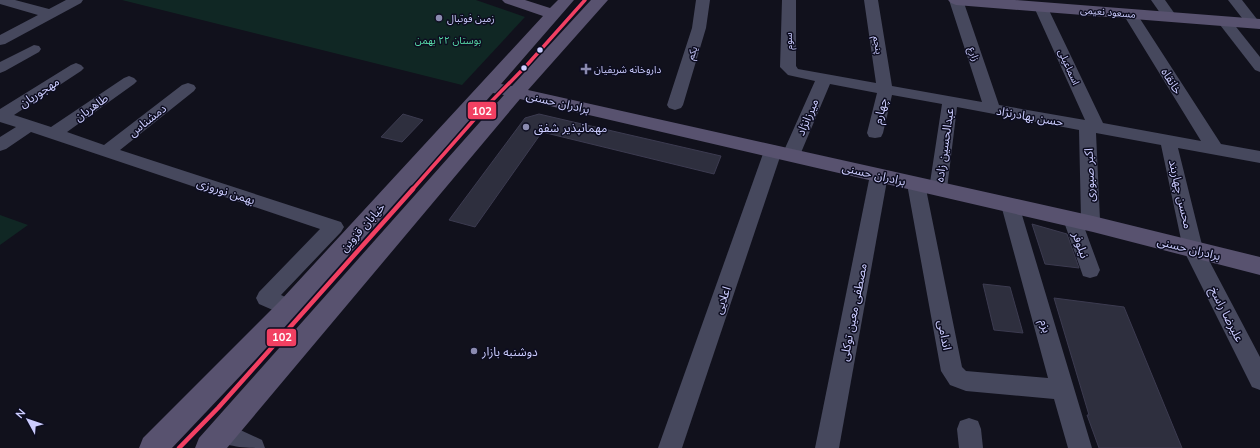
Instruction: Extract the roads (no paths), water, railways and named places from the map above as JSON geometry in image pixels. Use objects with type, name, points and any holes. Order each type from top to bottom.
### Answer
[{"type":"main road","points":[[510,0],[552,14]]},
{"type":"main road","name":"خیابان قزوین","points":[[153,448],[289,308],[487,86],[566,0]]},
{"type":"main road","points":[[216,441],[517,93],[600,0]]},
{"type":"main road","name":"مسعود نعیمی","points":[[956,0],[1257,24]]},
{"type":"main road","name":"برادران حسنی","points":[[487,86],[1072,219],[1260,266]]},
{"type":"street","points":[[0,42],[76,0]]},
{"type":"street","name":"یکم","points":[[675,104],[699,28],[704,0]]},
{"type":"street","name":"سوم","points":[[789,0],[788,68],[793,72],[800,74]]},
{"type":"street","name":"پنجم","points":[[871,0],[886,90]]},
{"type":"street","name":"زارع","points":[[956,0],[992,109]]},
{"type":"street","points":[[1158,0],[1170,17]]},
{"type":"street","points":[[1235,0],[1257,24]]},
{"type":"street","points":[[4,2],[50,14]]},
{"type":"street","name":"اسماعیلی","points":[[1041,7],[1092,127]]},
{"type":"street","name":"خانقاه","points":[[1130,14],[1215,149]]},
{"type":"street","points":[[1224,21],[1260,68]]},
{"type":"street","points":[[0,68],[34,49]]},
{"type":"street","name":"مهجوریان","points":[[0,116],[76,68]]},
{"type":"street","name":"حسن بهادرنژاد","points":[[800,74],[1260,157]]},
{"type":"street","name":"ميرزانژاد","points":[[782,153],[824,79]]},
{"type":"street","name":"طاهریان","points":[[53,134],[129,81]]},
{"type":"street","name":"دمشناس","points":[[106,152],[188,88]]},
{"type":"street","name":"چهارم","points":[[875,133],[886,90]]},
{"type":"street","name":"عبدالحسین زاده","points":[[938,189],[950,101]]},
{"type":"street","name":"بهمن نوروزی","points":[[0,116],[334,227],[266,298],[289,308]]},
{"type":"street","points":[[0,144],[29,126]]},
{"type":"street","name":"اکبر صبوری","points":[[1092,127],[1091,221],[1093,224]]},
{"type":"street","name":"محسن چهاربند","points":[[1168,140],[1193,249]]},
{"type":"street","name":"اعلایی","points":[[670,448],[782,153]]},
{"type":"street","name":"مصطفی معین توکلی","points":[[827,448],[879,175]]},
{"type":"street","name":"اندامی","points":[[916,184],[952,371],[958,378],[966,381],[1064,390]]},
{"type":"street","name":"بزم","points":[[1010,205],[1080,448]]},
{"type":"street","name":"نیلوفر","points":[[1072,219],[1090,270]]},
{"type":"street","name":"علیرضا راسخ","points":[[1193,249],[1260,380]]},
{"type":"street","points":[[216,441],[253,448]]},
{"type":"place","name":"زمین فوتبال","points":[[439,18]]},
{"type":"place","name":"داروخانه شریفیان","points":[[586,69]]},
{"type":"place","name":"مهمانپذیر شفق","points":[[526,127]]},
{"type":"place","name":"دوشنبه بازار","points":[[474,351]]},
{"type":"park label","name":"بوستان ۲۲ بهمن","points":[[448,40]]}]
